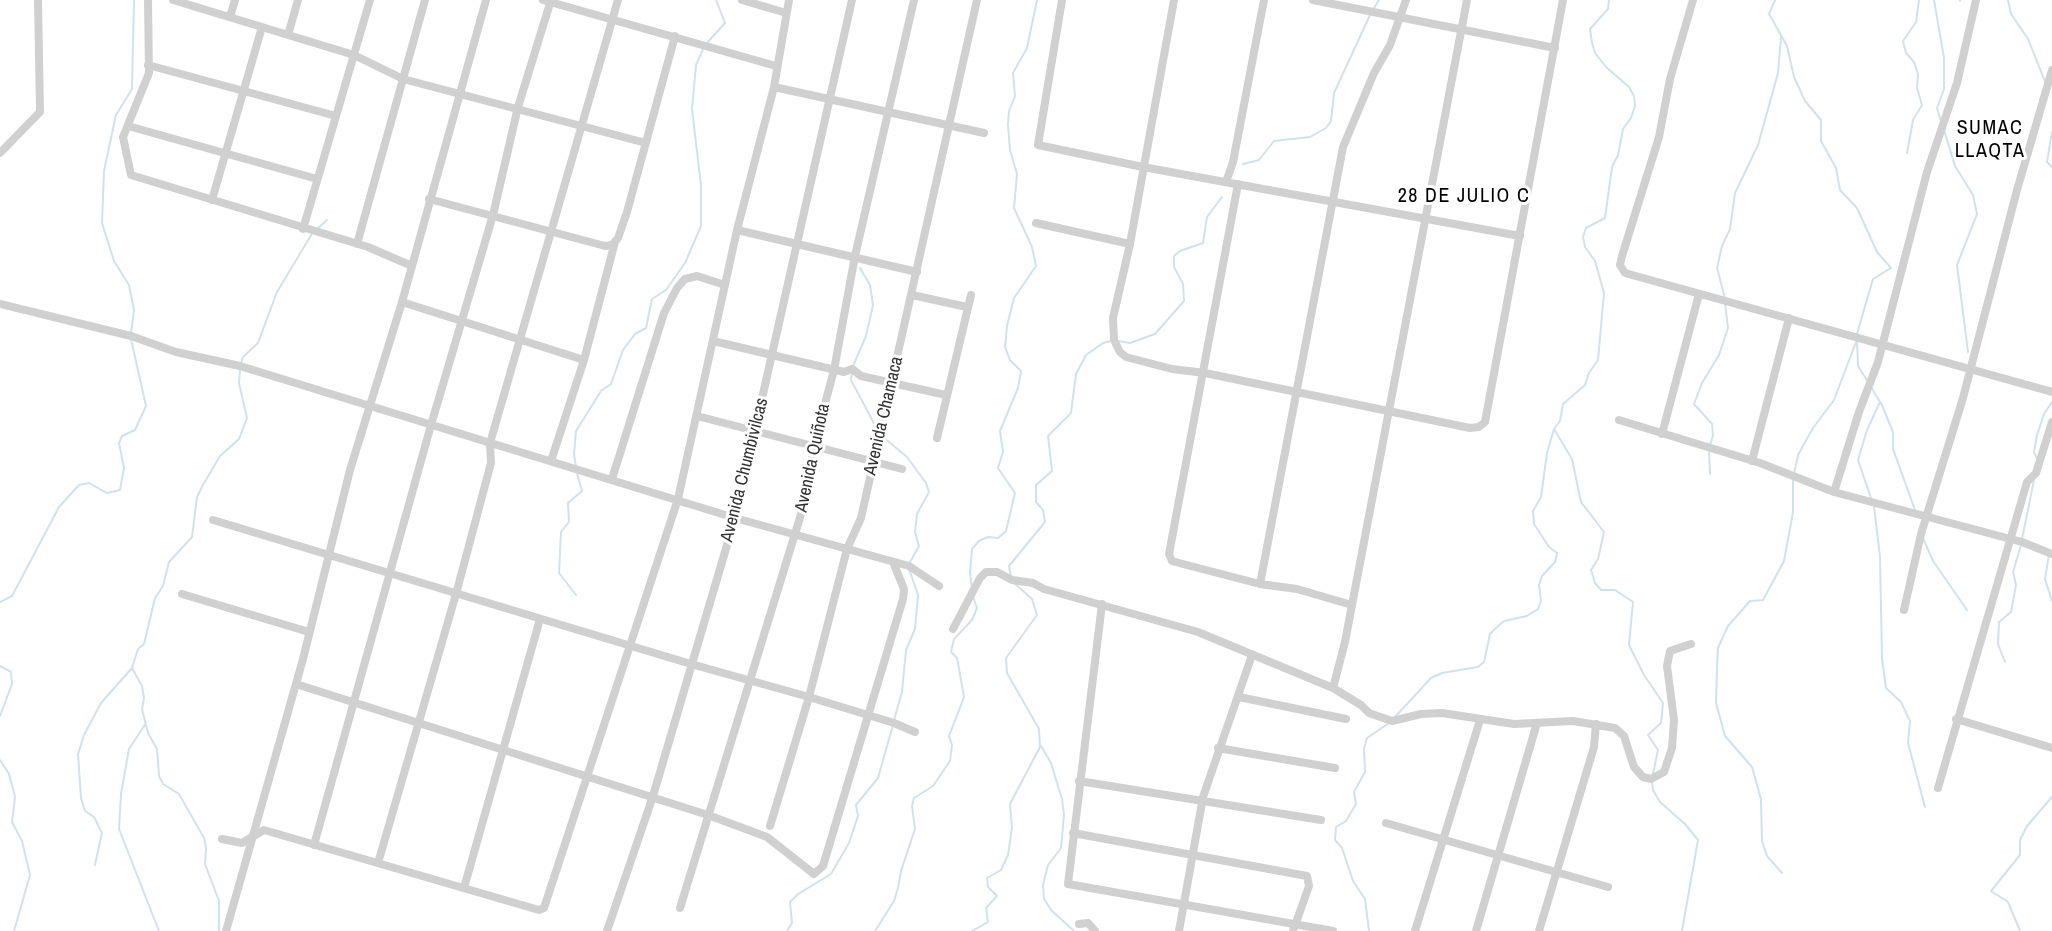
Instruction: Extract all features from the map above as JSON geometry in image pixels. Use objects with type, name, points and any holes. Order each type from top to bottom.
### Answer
[{"type":"street","points":[[0,153],[40,112],[38,0]]},
{"type":"street","points":[[148,0],[148,65],[143,91],[123,137],[131,175],[357,244],[412,266]]},
{"type":"street","points":[[173,0],[354,55],[403,78],[646,143]]},
{"type":"street","points":[[230,17],[235,0]]},
{"type":"street","points":[[288,35],[298,0]]},
{"type":"street","points":[[303,228],[370,0]]},
{"type":"street","points":[[357,244],[425,0]]},
{"type":"street","points":[[226,931],[296,684],[368,405],[402,302],[486,0]]},
{"type":"street","points":[[378,863],[456,594],[491,463],[490,442],[618,0]]},
{"type":"street","points":[[742,0],[786,13]]},
{"type":"street","points":[[222,839],[242,843],[264,830],[539,910],[544,908],[678,498],[737,230],[774,87],[789,0]]},
{"type":"street","name":"Avenida Chumbivilcas","points":[[607,931],[653,796],[735,518],[773,355],[795,243],[852,0]]},
{"type":"street","name":"Avenida Quiñota","points":[[680,908],[806,498],[814,445],[834,370],[855,256],[914,0]]},
{"type":"street","name":"Avenida Chamaca","points":[[770,826],[809,697],[847,549],[861,518],[977,0]]},
{"type":"street","points":[[1062,0],[1038,145],[1143,167],[1520,236]]},
{"type":"street","points":[[1174,0],[1130,244],[1113,318],[1114,340],[1120,352],[1126,357],[1172,369],[1205,373],[1470,428],[1479,427],[1485,422],[1563,0]]},
{"type":"street","points":[[1226,182],[1233,162],[1264,0]]},
{"type":"street","points":[[1313,0],[1400,15],[1555,48]]},
{"type":"street","points":[[1260,584],[1344,147],[1406,0]]},
{"type":"street","points":[[1333,688],[1352,605],[1467,0]]},
{"type":"street","points":[[1693,0],[1670,79],[1659,137],[1652,153],[1620,265],[1625,273],[2052,392]]},
{"type":"street","points":[[1834,492],[1859,412],[1878,362],[1927,172],[1957,83],[1976,0]]},
{"type":"street","points":[[314,845],[431,424],[493,215],[518,107],[548,1],[776,66]]},
{"type":"street","points":[[212,200],[262,27]]},
{"type":"street","points":[[551,461],[584,360],[615,242],[627,212],[675,36]]},
{"type":"street","points":[[148,65],[336,116]]},
{"type":"street","points":[[1904,610],[1927,517],[1970,370],[2017,190],[2052,70]]},
{"type":"street","points":[[774,87],[984,133]]},
{"type":"street","points":[[128,126],[317,179]]},
{"type":"street","points":[[1238,184],[1205,373],[1169,555],[1172,561],[1179,563],[1260,584],[1297,589],[1352,605]]},
{"type":"street","points":[[429,199],[606,246],[615,242]]},
{"type":"street","points":[[1036,223],[1130,244]]},
{"type":"street","points":[[737,230],[916,272]]},
{"type":"street","points":[[612,479],[664,313],[677,288],[685,279],[697,276],[725,285]]},
{"type":"street","points":[[1662,434],[1700,294]]},
{"type":"street","points":[[912,295],[967,307]]},
{"type":"street","points":[[937,438],[971,295]]},
{"type":"street","points":[[402,302],[584,360]]},
{"type":"street","points":[[0,304],[240,366],[678,498],[735,518],[909,566],[939,586]]},
{"type":"street","points":[[1752,461],[1790,318]]},
{"type":"street","points":[[713,341],[834,370],[844,372],[852,369],[861,376],[946,395]]},
{"type":"street","points":[[697,416],[902,469]]},
{"type":"street","points":[[1619,420],[1752,461],[1834,492],[2012,540],[2052,554]]},
{"type":"street","points":[[1938,788],[1956,719],[2012,540],[2027,482],[2036,473],[2052,422]]},
{"type":"street","points":[[213,520],[630,646],[809,697],[915,732]]},
{"type":"street","points":[[296,684],[708,815],[767,837],[814,874],[823,866],[903,598],[904,589],[893,562]]},
{"type":"street","points":[[953,629],[980,578],[986,572],[997,572],[1012,579],[1033,583],[1044,589],[1198,632],[1333,688],[1369,713],[1392,721],[1421,714],[1443,713],[1514,724],[1596,723],[1615,728],[1624,736],[1634,767],[1642,777],[1652,779],[1664,772],[1672,748],[1674,720],[1667,666],[1670,651],[1691,645]]},
{"type":"street","points":[[182,594],[309,632]]},
{"type":"street","points":[[1102,604],[1068,884],[1294,928],[1332,931]]},
{"type":"street","points":[[465,888],[540,619]]},
{"type":"street","points":[[1179,931],[1202,801],[1218,748],[1239,697],[1252,656]]},
{"type":"street","points":[[1239,697],[1346,719]]},
{"type":"street","points":[[1956,719],[2052,748]]},
{"type":"street","points":[[1415,931],[1480,720]]},
{"type":"street","points":[[1476,931],[1537,723]]},
{"type":"street","points":[[1539,931],[1594,747],[1596,723]]},
{"type":"street","points":[[1218,748],[1335,768]]},
{"type":"street","points":[[1079,782],[1321,820]]},
{"type":"street","points":[[1386,823],[1608,887]]},
{"type":"street","points":[[1073,833],[1307,876],[1309,886],[1294,928]]},
{"type":"street","points":[[1079,924],[1088,923],[1095,931]]},
{"type":"waterway","points":[[131,333],[134,310],[129,285],[114,261],[102,223],[104,171],[116,115],[132,89],[134,0]]},
{"type":"waterway","points":[[707,43],[725,23],[716,0]]},
{"type":"waterway","points":[[972,589],[970,572],[972,549],[979,541],[988,537],[998,538],[1006,531],[1015,493],[998,468],[1003,452],[1000,431],[1018,388],[1021,371],[1010,360],[1005,347],[1007,326],[1014,298],[1036,266],[1032,247],[1014,208],[1017,174],[1010,150],[1008,125],[1009,111],[1015,96],[1013,73],[1027,48],[1037,0]]},
{"type":"waterway","points":[[1373,10],[1379,0]]},
{"type":"waterway","points":[[1395,717],[1431,678],[1442,673],[1478,667],[1484,662],[1490,634],[1497,627],[1504,621],[1527,616],[1538,609],[1541,601],[1539,585],[1542,576],[1555,562],[1557,553],[1549,547],[1534,524],[1533,511],[1541,497],[1547,453],[1554,429],[1560,421],[1563,404],[1585,385],[1589,373],[1598,360],[1604,293],[1595,261],[1585,247],[1583,237],[1586,228],[1605,218],[1612,167],[1618,155],[1623,129],[1631,118],[1635,106],[1634,96],[1629,87],[1606,67],[1595,53],[1592,43],[1590,29],[1608,9],[1609,0]]},
{"type":"waterway","points":[[1775,0],[1769,14],[1787,46],[1794,77],[1805,101],[1821,120],[1821,141],[1836,168],[1840,190],[1857,208],[1877,252],[1891,268],[1873,279],[1857,334]]},
{"type":"waterway","points":[[1907,153],[1913,120],[1922,105],[1917,88],[1918,74],[1914,62],[1906,53],[1903,41],[1916,22],[1919,0]]},
{"type":"waterway","points":[[1934,0],[1944,58],[1944,89],[1937,108],[1941,121]]},
{"type":"waterway","points":[[2008,0],[2011,14],[2028,39],[2046,84]]},
{"type":"waterway","points":[[1243,164],[1259,160],[1274,141],[1310,137],[1326,128],[1331,121],[1334,93],[1370,15]]},
{"type":"waterway","points":[[1725,298],[1717,268],[1722,246],[1730,229],[1735,193],[1758,145],[1778,73],[1781,37]]},
{"type":"waterway","points":[[576,467],[574,454],[576,431],[601,391],[611,384],[623,350],[635,334],[646,328],[652,299],[666,290],[685,263],[701,226],[701,186],[692,109],[696,65],[704,47]]},
{"type":"waterway","points":[[1944,130],[1955,166],[1973,195],[1977,214],[1957,265],[1968,352]]},
{"type":"waterway","points":[[2052,132],[2047,162],[2052,167]]},
{"type":"waterway","points":[[1117,341],[1130,343],[1155,334],[1184,301],[1183,284],[1174,267],[1174,256],[1180,251],[1203,243],[1207,217],[1222,197]]},
{"type":"waterway","points":[[318,228],[327,220]]},
{"type":"waterway","points":[[241,364],[243,357],[258,343],[277,292],[313,232]]},
{"type":"waterway","points":[[853,366],[866,336],[873,305],[870,285],[860,268]]},
{"type":"waterway","points":[[1710,445],[1713,436],[1712,424],[1694,404],[1702,383],[1719,355],[1728,328],[1725,303]]},
{"type":"waterway","points":[[0,602],[12,596],[59,507],[79,485],[89,483],[107,493],[120,490],[124,468],[119,443],[122,436],[135,430],[146,406],[131,339]]},
{"type":"waterway","points":[[1857,340],[1858,366],[1868,382]]},
{"type":"waterway","points":[[1011,577],[1009,566],[1045,522],[1043,510],[1036,502],[1036,485],[1052,471],[1048,436],[1071,413],[1076,374],[1086,355],[1103,343],[1111,341]]},
{"type":"waterway","points":[[1794,474],[1798,455],[1813,428],[1834,400],[1856,342]]},
{"type":"waterway","points":[[219,931],[219,901],[205,864],[204,838],[179,794],[163,784],[159,776],[157,749],[148,733],[142,709],[144,698],[142,686],[132,668],[138,649],[144,644],[155,598],[163,586],[169,562],[192,537],[197,497],[220,456],[239,439],[247,418],[239,383],[240,370]]},
{"type":"waterway","points":[[852,372],[851,380],[878,431]]},
{"type":"waterway","points":[[1871,387],[1880,402],[1867,430],[1858,460],[1872,501]]},
{"type":"waterway","points":[[2038,461],[2034,452],[2037,435],[2044,414],[2052,402]]},
{"type":"waterway","points":[[1881,403],[1893,432],[1893,449],[1915,510]]},
{"type":"waterway","points":[[1554,429],[1572,459],[1581,502],[1604,532],[1598,559],[1591,570],[1595,583],[1601,590],[1615,590],[1633,602],[1629,645],[1644,675],[1663,703],[1661,723],[1648,735],[1658,750],[1653,774]]},
{"type":"waterway","points":[[883,437],[907,457],[926,483],[929,492],[917,514],[915,532],[919,546],[909,564]]},
{"type":"waterway","points":[[1709,450],[1710,474]]},
{"type":"waterway","points":[[576,595],[559,573],[561,532],[569,522],[568,503],[582,491],[577,473]]},
{"type":"waterway","points":[[1782,873],[1767,856],[1762,841],[1761,799],[1752,767],[1725,736],[1716,703],[1717,667],[1718,648],[1728,626],[1750,601],[1763,600],[1784,561],[1793,512],[1793,479]]},
{"type":"waterway","points":[[2022,539],[2034,480]]},
{"type":"waterway","points":[[1874,506],[1880,557],[1882,659],[1886,688],[1901,702],[1910,721],[1908,743],[1925,807]]},
{"type":"waterway","points":[[1923,538],[1933,561],[1967,610]]},
{"type":"waterway","points":[[2005,662],[1998,644],[1999,622],[2011,612],[2016,585],[2013,572],[2021,545]]},
{"type":"waterway","points":[[2049,554],[2045,579],[2052,601]]},
{"type":"waterway","points":[[894,720],[902,692],[906,650],[915,629],[918,595],[909,569]]},
{"type":"waterway","points":[[972,931],[988,922],[986,908],[997,896],[988,887],[987,878],[1001,870],[1008,855],[1012,828],[1010,804],[1040,747],[1039,729],[1007,673],[1006,658],[1037,615],[1032,599],[1013,582]]},
{"type":"waterway","points":[[875,931],[894,901],[898,888],[901,871],[915,829],[912,806],[914,798],[933,786],[950,761],[952,745],[949,736],[964,697],[957,658],[951,652],[954,639],[972,620],[977,608],[973,597]]},
{"type":"waterway","points":[[0,666],[11,672],[12,684],[0,716]]},
{"type":"waterway","points":[[95,865],[102,833],[94,817],[85,811],[81,798],[78,754],[84,735],[101,703],[132,668]]},
{"type":"waterway","points":[[146,723],[129,749],[121,794],[119,829],[159,931]]},
{"type":"waterway","points":[[1369,931],[1365,899],[1353,881],[1342,848],[1335,840],[1336,827],[1346,821],[1356,804],[1354,792],[1365,772],[1364,748],[1367,738],[1389,723]]},
{"type":"waterway","points":[[787,931],[792,923],[790,902],[798,894],[831,874],[849,843],[858,816],[856,805],[878,778],[893,725]]},
{"type":"waterway","points":[[1041,746],[1051,763],[1062,799],[1064,815],[1061,848],[1048,865],[1043,885],[1044,899],[1051,910],[1074,931]]},
{"type":"waterway","points":[[0,760],[9,774],[15,797],[12,822],[22,841],[30,875],[14,931]]},
{"type":"waterway","points":[[1652,782],[1653,790],[1660,802],[1685,824],[1698,840],[1682,931]]},
{"type":"waterway","points":[[2020,931],[2008,902],[1991,891],[2020,855],[2020,840],[2027,826],[2052,797]]},
{"type":"district","name":"SUMAC LLAQTA","points":[[1990,140]]},
{"type":"district","name":"28 DE JULIO C","points":[[1464,197]]}]
